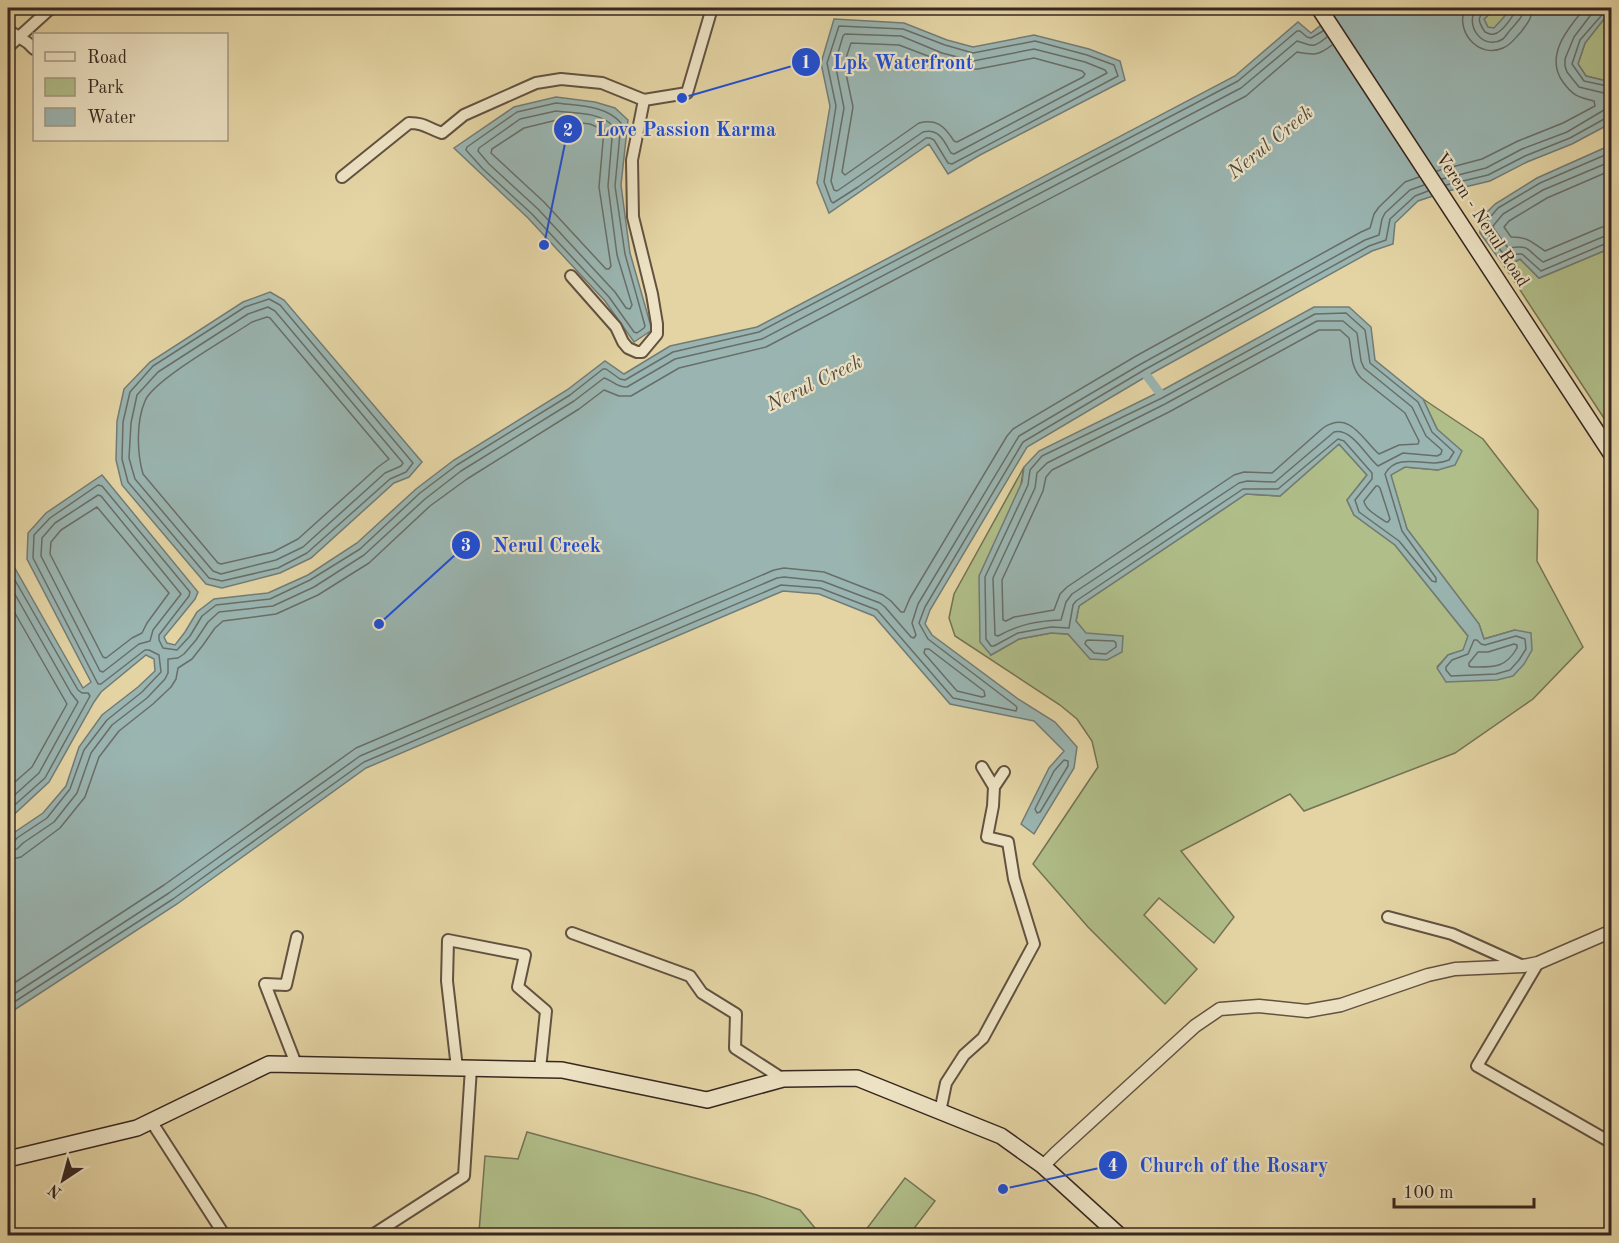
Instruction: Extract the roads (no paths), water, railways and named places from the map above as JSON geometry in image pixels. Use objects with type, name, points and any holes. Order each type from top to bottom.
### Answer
[{"type":"main road","name":"Verem - Nerul Road","points":[[1319,8],[1611,454]]},
{"type":"main road","points":[[8,1159],[137,1128],[269,1064],[562,1070],[707,1100],[783,1078],[857,1078],[1001,1136],[1043,1166],[1120,1236]]},
{"type":"street","points":[[8,47],[12,33],[51,8]]},
{"type":"street","points":[[342,177],[409,123],[422,123],[442,133],[464,114],[536,83],[561,80],[602,83],[644,100],[687,93],[712,8]]},
{"type":"street","points":[[12,33],[33,48]]},
{"type":"street","points":[[571,276],[616,327],[628,348],[642,352],[655,338],[657,324],[652,294],[633,217],[632,160],[644,100]]},
{"type":"street","points":[[982,767],[994,787]]},
{"type":"street","points":[[940,1112],[946,1083],[964,1055],[983,1038],[1034,944],[1014,879],[1008,843],[987,837],[994,787],[1004,772]]},
{"type":"street","points":[[1388,917],[1452,934],[1523,966]]},
{"type":"street","points":[[1043,1166],[1195,1026],[1220,1009],[1259,1006],[1308,1011],[1326,1008],[1446,971],[1538,963],[1611,931]]},
{"type":"street","points":[[572,933],[690,976],[702,993],[736,1014],[735,1048],[783,1078]]},
{"type":"street","points":[[297,937],[286,985],[265,984],[297,1064]]},
{"type":"street","points":[[371,1236],[464,1176],[464,1068],[447,981],[448,940],[525,955],[518,987],[546,1011],[540,1070]]},
{"type":"street","points":[[1538,963],[1477,1066],[1611,1143]]},
{"type":"street","points":[[152,1121],[225,1236]]},
{"type":"water","points":[[1341,8],[1496,8],[1484,19],[1488,27],[1494,28],[1512,8],[1611,8],[1585,43],[1578,64],[1586,76],[1611,82],[1611,121],[1572,144],[1527,162],[1490,181],[1418,201],[1395,223],[1393,244],[1372,251],[1147,376],[1027,447],[930,610],[925,624],[932,635],[1018,699],[1055,722],[1077,747],[1074,768],[1034,834],[1021,824],[1049,768],[1064,751],[1034,721],[950,704],[874,616],[819,594],[783,591],[366,768],[177,904],[8,1014],[8,842],[12,834],[43,813],[66,786],[79,747],[102,715],[155,671],[154,659],[146,655],[101,692],[49,782],[8,820],[8,556],[83,688],[91,682],[27,559],[28,533],[46,513],[102,475],[198,592],[195,599],[164,637],[167,643],[175,645],[197,612],[214,599],[268,593],[308,575],[357,543],[416,489],[454,460],[567,390],[605,361],[624,374],[670,346],[757,327],[1235,76],[1298,22],[1311,33]]},
{"type":"water","points":[[834,19],[904,23],[947,40],[973,47],[1034,35],[1089,49],[1120,61],[1125,80],[948,174],[929,144],[829,213],[817,183],[830,106],[821,63]]},
{"type":"water","points":[[556,97],[595,102],[615,108],[628,120],[621,185],[630,253],[652,330],[634,342],[605,301],[528,218],[454,148],[514,107]]},
{"type":"water","points":[[1611,145],[1611,248],[1539,278],[1520,259],[1505,267],[1480,233],[1480,219],[1495,204],[1537,178]]},
{"type":"water","points":[[270,292],[284,300],[422,462],[409,477],[394,483],[311,558],[280,573],[222,588],[206,584],[122,485],[116,460],[117,421],[124,389],[150,362],[243,302]]},
{"type":"water","points":[[1314,307],[1349,307],[1371,327],[1375,360],[1423,399],[1437,429],[1462,451],[1455,465],[1438,470],[1405,467],[1391,475],[1407,529],[1479,624],[1484,639],[1515,630],[1531,633],[1532,650],[1524,664],[1513,676],[1497,680],[1446,682],[1437,668],[1448,655],[1463,650],[1468,636],[1395,545],[1354,515],[1347,500],[1367,475],[1339,444],[1280,496],[1246,494],[1079,606],[1076,621],[1086,633],[1123,636],[1122,652],[1107,660],[1090,659],[1068,634],[1051,633],[1019,639],[991,655],[980,642],[979,576],[1022,482],[1024,467],[1039,451],[1159,392]]},
{"type":"waterway","points":[[1147,376],[1159,392]]},
{"type":"place","name":"Lpk Waterfront","points":[[682,98]]},
{"type":"place","name":"Love Passion Karma","points":[[544,245]]},
{"type":"place","name":"Nerul Creek","points":[[379,624]]},
{"type":"place","name":"Church of the Rosary","points":[[1003,1189]]}]
